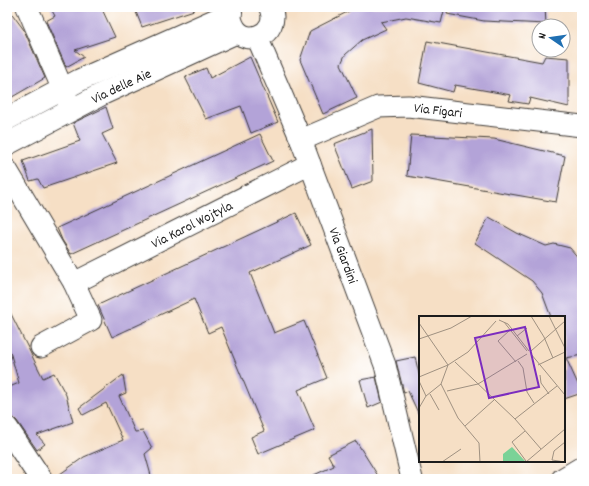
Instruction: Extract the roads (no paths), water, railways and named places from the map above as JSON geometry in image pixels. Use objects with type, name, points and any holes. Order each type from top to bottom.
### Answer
[{"type":"street","points":[[27,7],[71,110]]},
{"type":"street","points":[[240,22],[264,34],[272,23],[270,7]]},
{"type":"street","name":"Via delle Aie","points":[[7,119],[63,89],[139,52],[240,22]]},
{"type":"street","name":"Via delle Aie","points":[[7,144],[240,22]]},
{"type":"street","name":"Via Giardini","points":[[240,22],[301,140],[385,364],[412,479]]},
{"type":"street","name":"Via Figari","points":[[301,140],[378,107],[408,106],[582,126]]},
{"type":"street","name":"Via Karol Wojtyla","points":[[74,283],[310,164]]},
{"type":"street","points":[[7,170],[74,283],[91,320],[41,347]]},
{"type":"street","points":[[7,428],[41,479]]},
{"type":"street","points":[[562,479],[582,467]]}]
